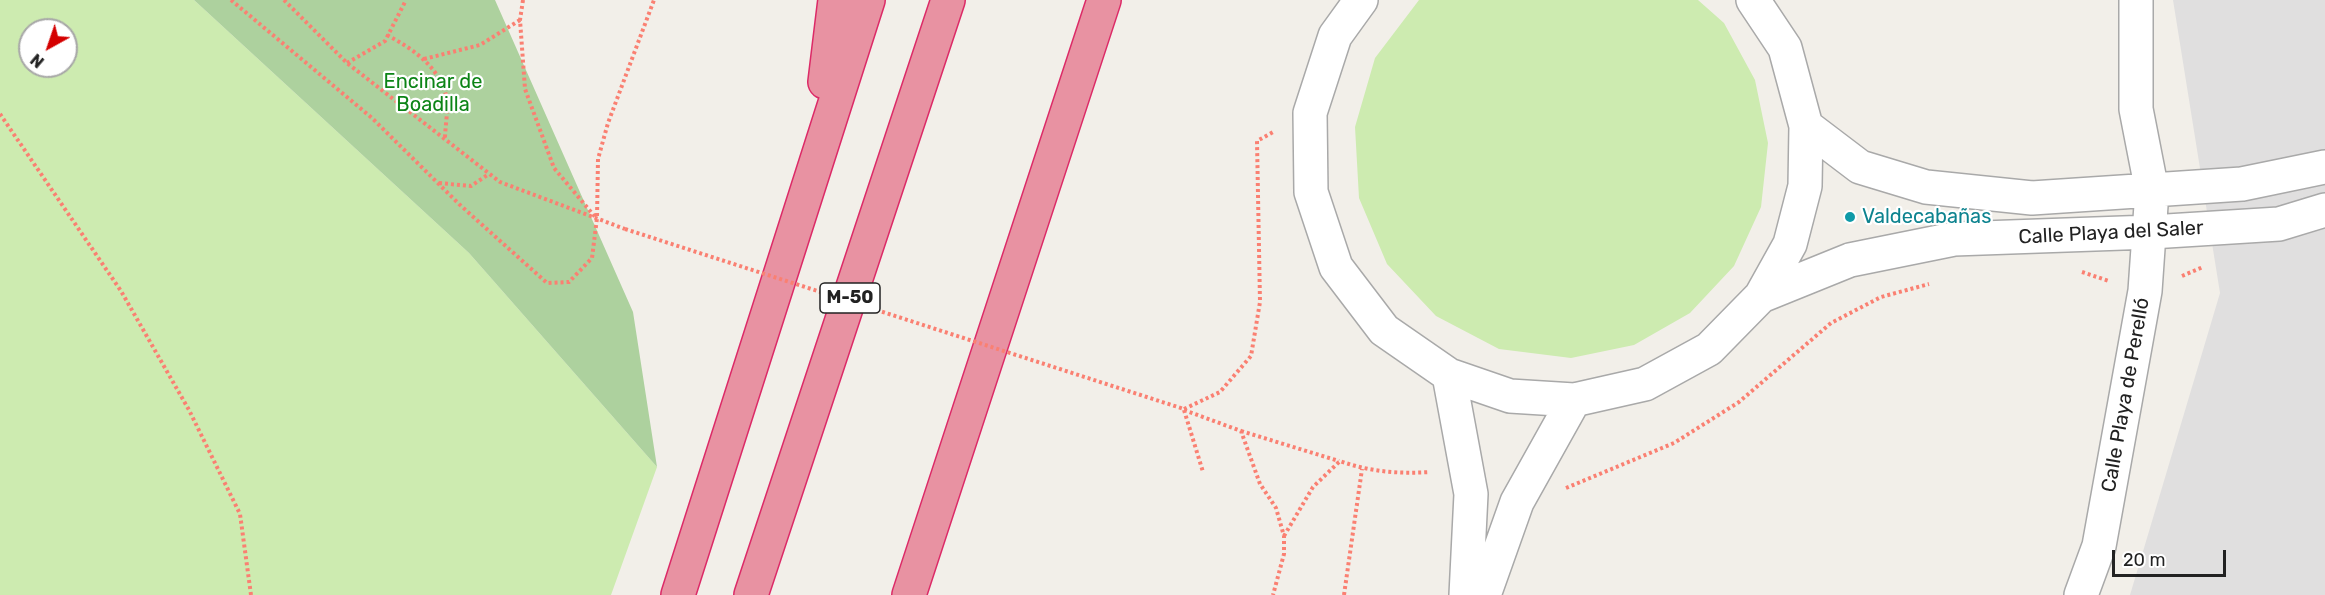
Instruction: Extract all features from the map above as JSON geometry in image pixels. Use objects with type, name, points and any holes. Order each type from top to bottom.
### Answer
[{"type":"highway","points":[[802,211],[830,55],[835,0]]},
{"type":"highway","points":[[678,595],[868,0]]},
{"type":"highway","name":"M-50","points":[[751,595],[948,0]]},
{"type":"highway","points":[[909,595],[1104,0]]},
{"type":"street","points":[[1335,0],[1335,36]]},
{"type":"street","points":[[1361,0],[1335,36],[1310,113],[1311,192],[1336,267],[1384,330],[1449,375],[1510,396],[1574,400],[1645,384],[1709,349],[1761,296],[1790,244],[1805,186],[1806,126],[1785,48],[1753,0]]},
{"type":"street","name":"Calle Playa de Perelló","points":[[2081,595],[2099,546],[2146,282],[2151,232],[2152,191],[2136,109],[2136,0]]},
{"type":"street","name":"Calle Playa del Saler","points":[[1806,126],[1860,167],[1926,187],[2032,198],[2241,184],[2325,167]]},
{"type":"street","name":"Calle Playa del Saler","points":[[1761,296],[1850,260],[1954,239],[2151,232],[2278,224],[2325,210]]},
{"type":"street","points":[[1449,375],[1464,467],[1471,494],[1466,595]]},
{"type":"street","points":[[1484,595],[1517,502],[1574,400]]},
{"type":"path","points":[[231,0],[372,118],[546,283],[569,282],[592,258],[597,218],[598,159],[605,132],[654,0]]},
{"type":"path","points":[[284,0],[347,63],[500,182],[626,229],[1362,469],[1392,473],[1464,467]]},
{"type":"path","points":[[347,63],[385,41],[406,0]]},
{"type":"path","points":[[524,0],[520,20],[525,89],[554,168],[597,218]]},
{"type":"path","points":[[424,60],[480,45],[520,20]]},
{"type":"path","points":[[387,35],[408,46],[432,66],[447,97],[445,140]]},
{"type":"path","points":[[1184,410],[1220,392],[1251,356],[1260,302],[1257,141],[1310,113]]},
{"type":"path","points":[[0,114],[121,291],[189,410],[240,514],[251,595]]},
{"type":"path","points":[[438,183],[471,186],[489,174]]},
{"type":"path","points":[[2076,270],[2109,281],[2146,282]]},
{"type":"path","points":[[1531,477],[1565,489],[1674,443],[1739,402],[1831,323],[1881,297],[1935,282]]},
{"type":"path","points":[[1184,410],[1203,472]]},
{"type":"path","points":[[1241,431],[1260,484],[1276,508],[1284,536],[1284,554],[1273,595]]},
{"type":"path","points":[[1284,536],[1313,487],[1340,461]]},
{"type":"path","points":[[1344,595],[1362,469]]},
{"type":"shaded area","points":[[2173,0],[2325,0],[2325,595],[2130,595],[2220,293]]},
{"type":"green space","points":[[0,0],[194,0],[469,253],[657,467],[611,595],[0,595]]},
{"type":"green space","name":"Encinar de Boadilla","points":[[194,0],[495,0],[633,312],[657,467],[469,253]]},
{"type":"green space","points":[[1419,0],[1698,0],[1724,23],[1755,80],[1768,143],[1761,207],[1734,266],[1690,313],[1634,345],[1571,358],[1499,349],[1436,316],[1387,264],[1359,198],[1355,127],[1375,58]]},
{"type":"place","name":"Valdecabañas","points":[[1850,217]]}]
